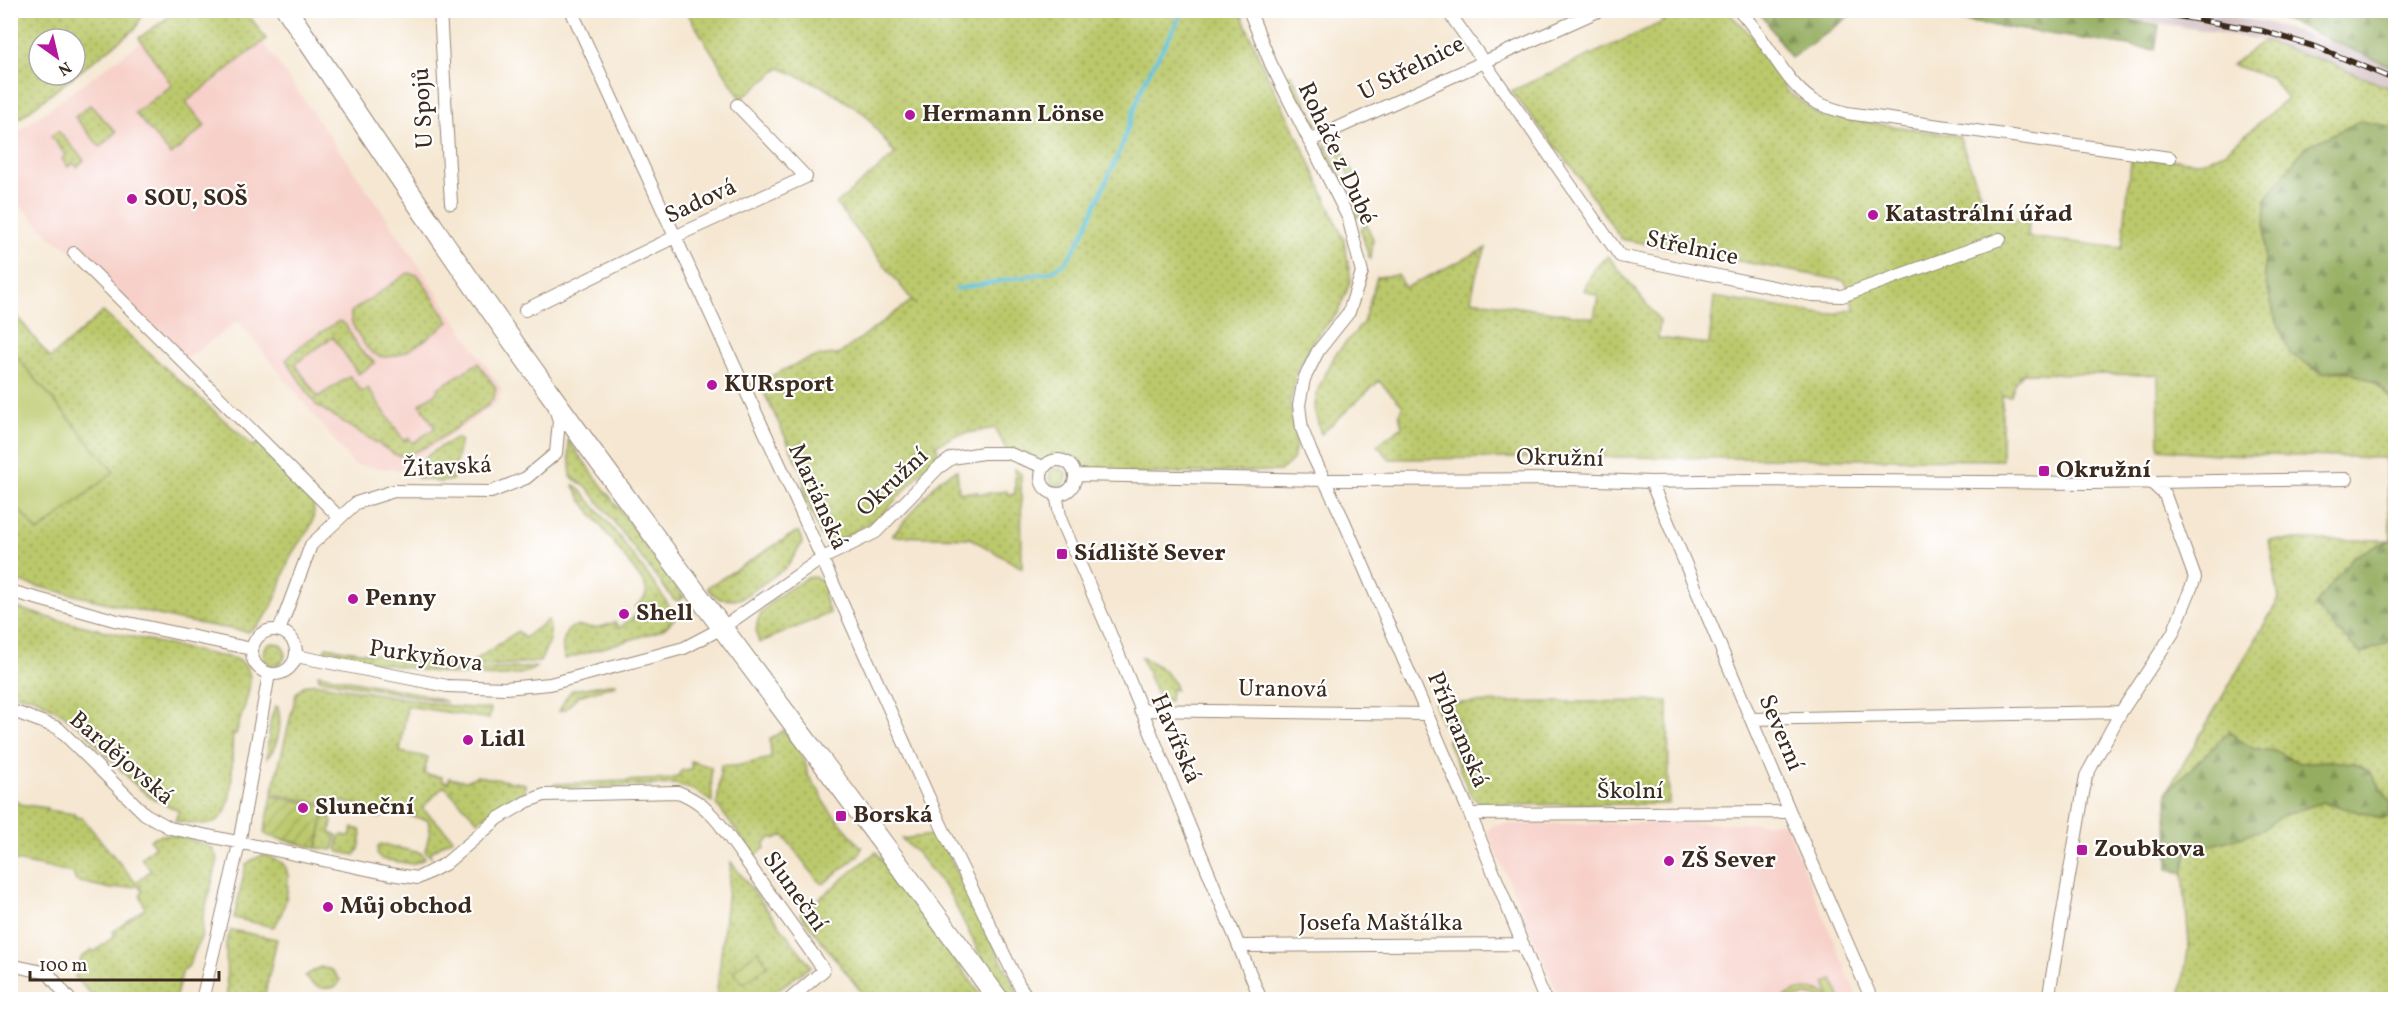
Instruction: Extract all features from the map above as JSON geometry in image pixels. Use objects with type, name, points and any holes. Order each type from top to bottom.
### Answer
[{"type":"main road","points":[[287,10],[553,398],[999,999]]},
{"type":"street","name":"U Spojů","points":[[440,10],[451,203]]},
{"type":"street","name":"Mariánská","points":[[571,10],[942,827],[1019,985],[1029,999]]},
{"type":"street","name":"Roháče z Dubé","points":[[1249,10],[1271,64],[1347,217],[1362,272],[1349,312],[1318,351],[1304,379],[1299,405],[1302,429],[1325,480]]},
{"type":"street","name":"U Střelnice","points":[[1309,141],[1484,62],[1447,10]]},
{"type":"street","points":[[1484,62],[1600,10]]},
{"type":"street","points":[[1739,10],[1798,87],[1812,100],[1840,111],[1895,121],[2170,158]]},
{"type":"street","name":"Střelnice","points":[[1484,62],[1620,256],[1812,296],[1842,296],[2000,239]]},
{"type":"street","name":"Sadová","points":[[525,310],[675,237],[806,177],[737,105]]},
{"type":"street","points":[[74,253],[339,517]]},
{"type":"street","name":"Žitavská","points":[[279,631],[311,545],[339,517],[356,503],[394,491],[491,492],[526,478],[556,453],[559,421],[553,398]]},
{"type":"street","name":"Okružní","points":[[722,628],[821,560],[876,532],[938,468],[952,458],[983,453],[1008,453],[1044,467],[1053,460],[1063,460],[1072,466],[1076,475],[1325,480],[2151,482],[2347,479]]},
{"type":"street","points":[[1044,467],[1041,481],[1044,487],[1056,494],[1068,491],[1075,482],[1076,475]]},
{"type":"street","name":"Příbramská","points":[[1325,480],[1470,814],[1545,999]]},
{"type":"street","name":"Severní","points":[[1651,482],[1790,812],[1872,999]]},
{"type":"street","points":[[2048,999],[2086,776],[2121,712],[2173,633],[2195,578],[2165,495],[2151,482]]},
{"type":"street","name":"Havířská","points":[[1056,494],[1061,520],[1261,999]]},
{"type":"street","points":[[10,591],[114,620],[252,649]]},
{"type":"street","name":"Purkyňova","points":[[296,656],[447,686],[505,688],[550,684],[640,661],[684,648],[722,628]]},
{"type":"street","points":[[279,631],[294,642],[296,656],[288,669],[278,674],[269,674],[256,665],[252,649],[261,634],[279,631]]},
{"type":"street","points":[[202,999],[239,844],[269,674]]},
{"type":"street","name":"Bardějovská","points":[[10,710],[58,728],[145,814],[153,819],[170,828],[239,844]]},
{"type":"street","name":"Uranová","points":[[1140,710],[1426,714]]},
{"type":"street","points":[[1751,718],[2121,712]]},
{"type":"street","name":"Sluneční","points":[[239,844],[418,878],[445,864],[499,818],[526,802],[544,795],[678,792],[693,798],[705,807],[824,970],[789,999]]},
{"type":"street","name":"Školní","points":[[1470,814],[1790,812]]},
{"type":"street","name":"Josefa Maštálka","points":[[1239,946],[1523,944]]},
{"type":"street","points":[[10,965],[48,973],[70,999]]},
{"type":"shaded area","points":[[2086,11],[2201,11],[2265,22],[2338,44],[2395,68],[2395,91],[2330,63],[2261,40]]},
{"type":"shaded area","points":[[261,39],[382,211],[502,389],[498,402],[398,470],[354,465],[238,321],[183,362],[74,253],[50,237],[11,195],[11,137],[79,87],[87,87],[87,81],[142,41]]},
{"type":"shaded area","name":"ZŠ Sever","points":[[1785,823],[1858,999],[1560,999],[1487,831],[1494,824]]},
{"type":"green space","points":[[11,10],[144,10],[136,28],[87,66],[87,27],[27,27],[27,87],[60,87],[11,125]]},
{"type":"green space","points":[[1723,10],[1750,34],[1787,91],[1819,115],[1959,136],[1989,216],[2029,221],[2028,237],[2122,248],[2131,161],[2199,162],[2225,152],[2287,99],[2272,78],[2232,65],[2263,41],[2330,63],[2396,91],[2395,128],[2360,121],[2304,148],[2266,199],[2264,275],[2322,373],[2345,372],[2363,376],[2379,387],[2395,403],[2395,533],[2391,540],[2385,458],[2216,454],[2159,449],[2158,375],[2023,373],[2015,384],[2011,396],[2002,396],[2002,460],[1617,457],[1390,459],[1377,445],[1402,426],[1399,414],[1403,406],[1379,381],[1321,434],[1314,409],[1318,389],[1335,355],[1363,323],[1377,277],[1398,275],[1405,288],[1486,248],[1476,275],[1471,300],[1594,318],[1598,296],[1584,290],[1594,268],[1608,256],[1660,321],[1658,338],[1709,344],[1714,297],[1828,315],[1855,309],[1845,281],[1621,239],[1572,167],[1511,91],[1663,22],[1658,11]]},
{"type":"green space","points":[[2327,10],[2395,11],[2395,68],[2274,15],[2322,15]]},
{"type":"green space","points":[[177,11],[246,11],[266,39],[186,102],[205,126],[171,155],[135,113],[172,85],[139,38]]},
{"type":"green space","points":[[686,11],[1240,11],[1262,64],[1305,152],[1344,240],[1351,280],[1338,312],[1315,338],[1297,372],[1290,402],[1296,443],[1293,460],[1280,471],[1076,475],[1067,462],[1054,461],[1044,467],[1008,453],[995,428],[956,435],[936,445],[939,453],[879,518],[837,541],[821,536],[805,497],[803,474],[759,382],[808,359],[838,355],[911,301],[916,305],[836,204],[895,154],[865,114],[824,87],[780,68],[741,99]]},
{"type":"green space","points":[[1755,11],[1857,11],[1791,58],[1764,18]]},
{"type":"green space","points":[[1897,11],[2077,11],[2159,25],[2155,50]]},
{"type":"green space","points":[[1291,74],[1317,125],[1304,118],[1285,78]]},
{"type":"green space","points":[[90,105],[116,132],[100,147],[75,117]]},
{"type":"green space","points":[[2360,121],[2395,128],[2395,403],[2377,383],[2344,370],[2322,373],[2290,354],[2274,314],[2264,275],[2266,199],[2304,148]]},
{"type":"green space","points":[[58,131],[84,160],[77,167],[73,163],[68,167],[62,159],[66,155],[51,136]]},
{"type":"green space","points":[[1336,137],[1357,179],[1349,176],[1331,141]]},
{"type":"green space","points":[[1325,143],[1362,216],[1354,217],[1324,157]]},
{"type":"green space","points":[[1366,224],[1373,239],[1371,259],[1361,230]]},
{"type":"green space","points":[[408,273],[418,275],[449,322],[405,352],[382,357],[372,352],[363,342],[352,324],[351,312]]},
{"type":"green space","points":[[10,307],[50,358],[103,312],[253,446],[262,441],[313,502],[312,524],[293,552],[272,606],[258,625],[248,632],[179,620],[11,580]]},
{"type":"green space","points":[[339,321],[345,324],[360,350],[375,363],[358,374],[333,337],[295,364],[318,397],[350,376],[362,392],[368,388],[404,441],[409,438],[413,443],[435,428],[420,404],[437,392],[438,388],[478,363],[496,388],[494,397],[488,405],[430,445],[405,455],[396,455],[316,405],[286,360],[305,342]]},
{"type":"green space","points":[[11,350],[114,472],[38,532],[11,500]]},
{"type":"green space","points":[[456,438],[461,440],[452,480],[439,482],[418,478],[418,471],[425,459]]},
{"type":"green space","points":[[568,440],[684,597],[678,601],[674,600],[587,487],[571,477]]},
{"type":"green space","points":[[1058,468],[1064,471],[1067,477],[1064,483],[1058,486],[1052,483],[1049,477],[1052,471]]},
{"type":"green space","points":[[1015,469],[1021,474],[1022,568],[970,538],[892,536],[940,479],[957,470],[959,492],[978,492],[979,494],[1007,491],[1007,494],[1015,494]]},
{"type":"green space","points":[[573,484],[595,507],[628,549],[660,592],[675,618],[665,628],[656,632],[565,659],[564,640],[568,631],[578,626],[590,628],[615,622],[619,628],[639,613],[635,607],[646,594],[644,583],[582,501]]},
{"type":"green space","points":[[796,532],[800,532],[802,543],[788,566],[744,597],[735,600],[720,599],[708,590],[708,587]]},
{"type":"green space","points":[[2395,533],[2395,639],[2361,654],[2314,606],[2354,556],[2391,540]]},
{"type":"green space","points":[[2269,540],[2391,540],[2354,556],[2361,654],[2395,639],[2395,999],[2180,999],[2189,944],[2183,874],[2187,853],[2261,830],[2281,816],[2323,802],[2384,819],[2390,801],[2369,771],[2353,763],[2328,761],[2299,763],[2275,751],[2255,749],[2239,741],[2230,731],[2167,792],[2279,599]]},
{"type":"green space","points":[[814,577],[822,580],[828,591],[823,594],[830,613],[759,643],[756,631],[762,612],[787,590],[806,578]]},
{"type":"green space","points":[[11,606],[57,620],[235,659],[245,665],[250,684],[236,734],[233,734],[230,797],[221,818],[208,824],[175,821],[179,811],[150,797],[130,780],[84,730],[34,697],[11,694]]},
{"type":"green space","points":[[548,620],[550,636],[540,662],[481,666],[473,662],[518,631],[524,638]]},
{"type":"green space","points":[[274,643],[282,646],[285,654],[282,662],[274,665],[266,662],[263,654],[266,646]]},
{"type":"green space","points":[[326,647],[475,670],[536,667],[520,674],[496,676],[434,672],[324,651]]},
{"type":"green space","points":[[1141,657],[1157,666],[1172,679],[1176,690],[1171,689],[1170,702],[1160,702]]},
{"type":"green space","points":[[318,674],[422,694],[447,702],[319,679]]},
{"type":"green space","points":[[314,683],[457,707],[491,709],[489,719],[407,706],[400,752],[428,757],[424,774],[442,777],[442,781],[449,782],[449,778],[465,781],[477,776],[525,784],[525,791],[478,821],[444,786],[422,808],[453,838],[431,852],[431,857],[425,852],[430,830],[428,820],[384,811],[381,817],[377,818],[369,813],[370,808],[334,800],[330,816],[332,821],[330,833],[337,835],[333,850],[317,848],[326,804],[272,794],[296,694],[303,686]]},
{"type":"green space","points":[[616,683],[616,685],[578,696],[566,709],[559,711],[572,690]]},
{"type":"green space","points":[[1668,701],[1669,804],[1483,805],[1471,796],[1447,739],[1463,731],[1456,717],[1442,724],[1434,703]]},
{"type":"green space","points":[[275,706],[278,707],[280,728],[275,746],[267,758],[270,722]]},
{"type":"green space","points":[[784,730],[797,746],[806,765],[807,774],[821,794],[826,806],[862,848],[858,856],[823,884],[819,882],[783,835],[775,839],[772,837],[764,844],[765,848],[755,856],[717,805],[721,765],[736,766],[771,758],[770,739]]},
{"type":"green space","points":[[2230,731],[2239,741],[2255,749],[2275,751],[2299,763],[2328,761],[2353,763],[2369,771],[2390,801],[2390,816],[2384,819],[2323,802],[2281,816],[2262,830],[2187,853],[2183,874],[2168,868],[2167,792]]},
{"type":"green space","points":[[691,761],[711,767],[712,802],[694,790],[675,784],[558,789],[554,786],[555,784],[669,779],[677,777],[682,770],[691,769]]},
{"type":"green space","points":[[272,796],[326,806],[317,848],[264,833]]},
{"type":"green space","points":[[11,800],[19,804],[75,814],[74,816],[82,818],[136,883],[151,870],[141,858],[155,846],[150,840],[156,837],[172,835],[212,848],[218,860],[203,917],[202,935],[188,967],[183,970],[175,999],[95,999],[75,977],[81,958],[92,950],[94,952],[115,935],[113,932],[145,908],[140,895],[142,891],[139,886],[111,889],[76,881],[73,873],[11,860]]},
{"type":"green space","points":[[353,828],[360,830],[362,834],[359,849],[355,855],[339,852],[337,848],[339,837],[350,836]]},
{"type":"green space","points":[[938,834],[1021,999],[1010,999],[980,954],[948,891],[918,854],[902,839]]},
{"type":"green space","points":[[381,844],[421,853],[425,859],[412,864],[381,859],[377,854],[378,846]]},
{"type":"green space","points":[[876,852],[984,999],[933,1000],[922,997],[867,999],[800,914]]},
{"type":"green space","points":[[263,855],[282,863],[288,878],[284,907],[273,927],[234,918],[246,865]]},
{"type":"green space","points":[[731,862],[811,966],[764,999],[716,1000]]},
{"type":"green space","points":[[231,930],[277,939],[264,999],[227,999],[226,943]]},
{"type":"green space","points":[[758,950],[768,965],[743,984],[733,971]]},
{"type":"green space","points":[[320,967],[332,970],[340,980],[336,987],[326,989],[318,987],[305,976]]},
{"type":"green space","points":[[1833,980],[1841,999],[1825,999],[1808,995],[1782,999],[1800,990],[1818,991],[1830,996],[1825,983]]},
{"type":"waterway","points":[[956,289],[1050,272],[1066,262],[1082,236],[1120,150],[1144,82],[1184,10]]},
{"type":"railway","points":[[2143,10],[2263,31],[2316,47],[2396,80]]},
{"type":"place","name":"Hermann Lönse","points":[[910,115]]},
{"type":"place","name":"SOU, SOŠ","points":[[132,199]]},
{"type":"place","name":"Katastrální úřad","points":[[1873,215]]},
{"type":"place","name":"KURsport","points":[[712,385]]},
{"type":"place","name":"Okružní","points":[[2044,471]]},
{"type":"place","name":"Sídliště Sever","points":[[1062,554]]},
{"type":"place","name":"Penny","points":[[353,599]]},
{"type":"place","name":"Shell","points":[[624,614]]},
{"type":"place","name":"Lidl","points":[[468,740]]},
{"type":"place","name":"Sluneční","points":[[303,808]]},
{"type":"place","name":"Borská","points":[[841,816]]},
{"type":"place","name":"Zoubkova","points":[[2082,850]]},
{"type":"place","name":"ZŠ Sever","points":[[1669,861]]},
{"type":"place","name":"Můj obchod","points":[[328,907]]}]
